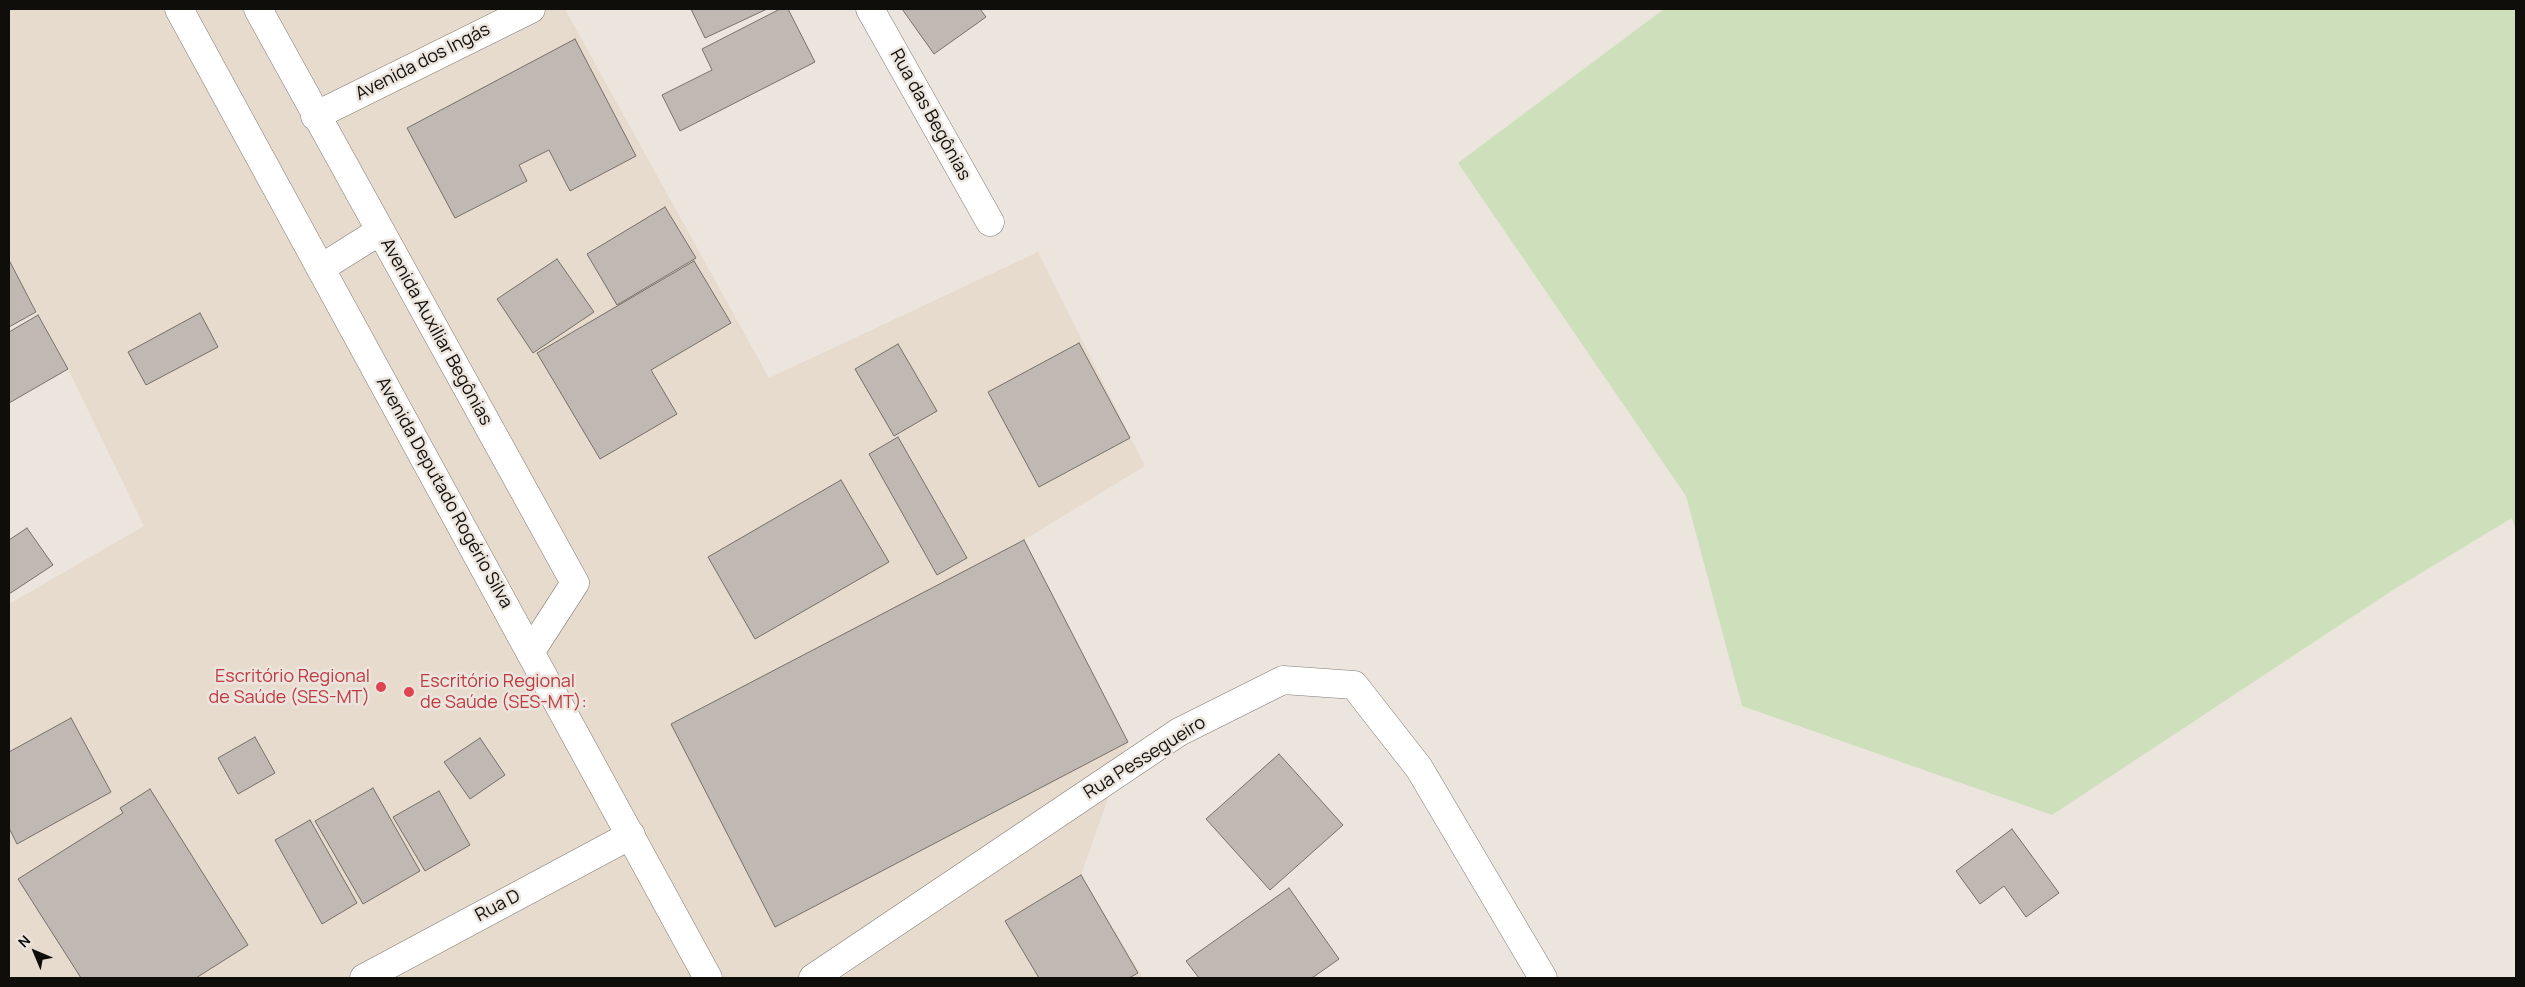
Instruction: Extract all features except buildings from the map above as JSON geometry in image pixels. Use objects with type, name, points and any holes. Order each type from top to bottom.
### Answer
[{"type":"street","name":"Avenida Deputado Rogério Silva","points":[[179,9],[708,978]]},
{"type":"street","name":"Avenida Auxiliar Begônias","points":[[258,9],[576,583],[531,651]]},
{"type":"street","name":"Avenida dos Ingás","points":[[316,116],[530,9]]},
{"type":"street","name":"Rua das Begônias","points":[[870,9],[990,222]]},
{"type":"street","points":[[321,268],[380,231]]},
{"type":"street","name":"Rua Pessegueiro","points":[[813,978],[1179,732],[1283,680],[1354,685],[1419,768],[1543,978]]},
{"type":"street","name":"Rua D","points":[[364,978],[631,835]]},
{"type":"shaded area","points":[[9,9],[565,9],[769,378],[1038,252],[1145,466],[1024,540],[1128,742],[1081,875],[1143,978],[9,978],[9,604],[144,526],[68,369],[9,261]]},
{"type":"green space","points":[[1664,9],[2516,9],[2516,532],[2512,518],[2393,590],[2052,815],[1742,706],[1686,496],[1458,163]]},
{"type":"place","name":"Escritório Regional de Saúde (SES-MT)","points":[[381,687]]},
{"type":"place","name":"Escritório Regional de Saúde (SES-MT):","points":[[409,692]]}]
